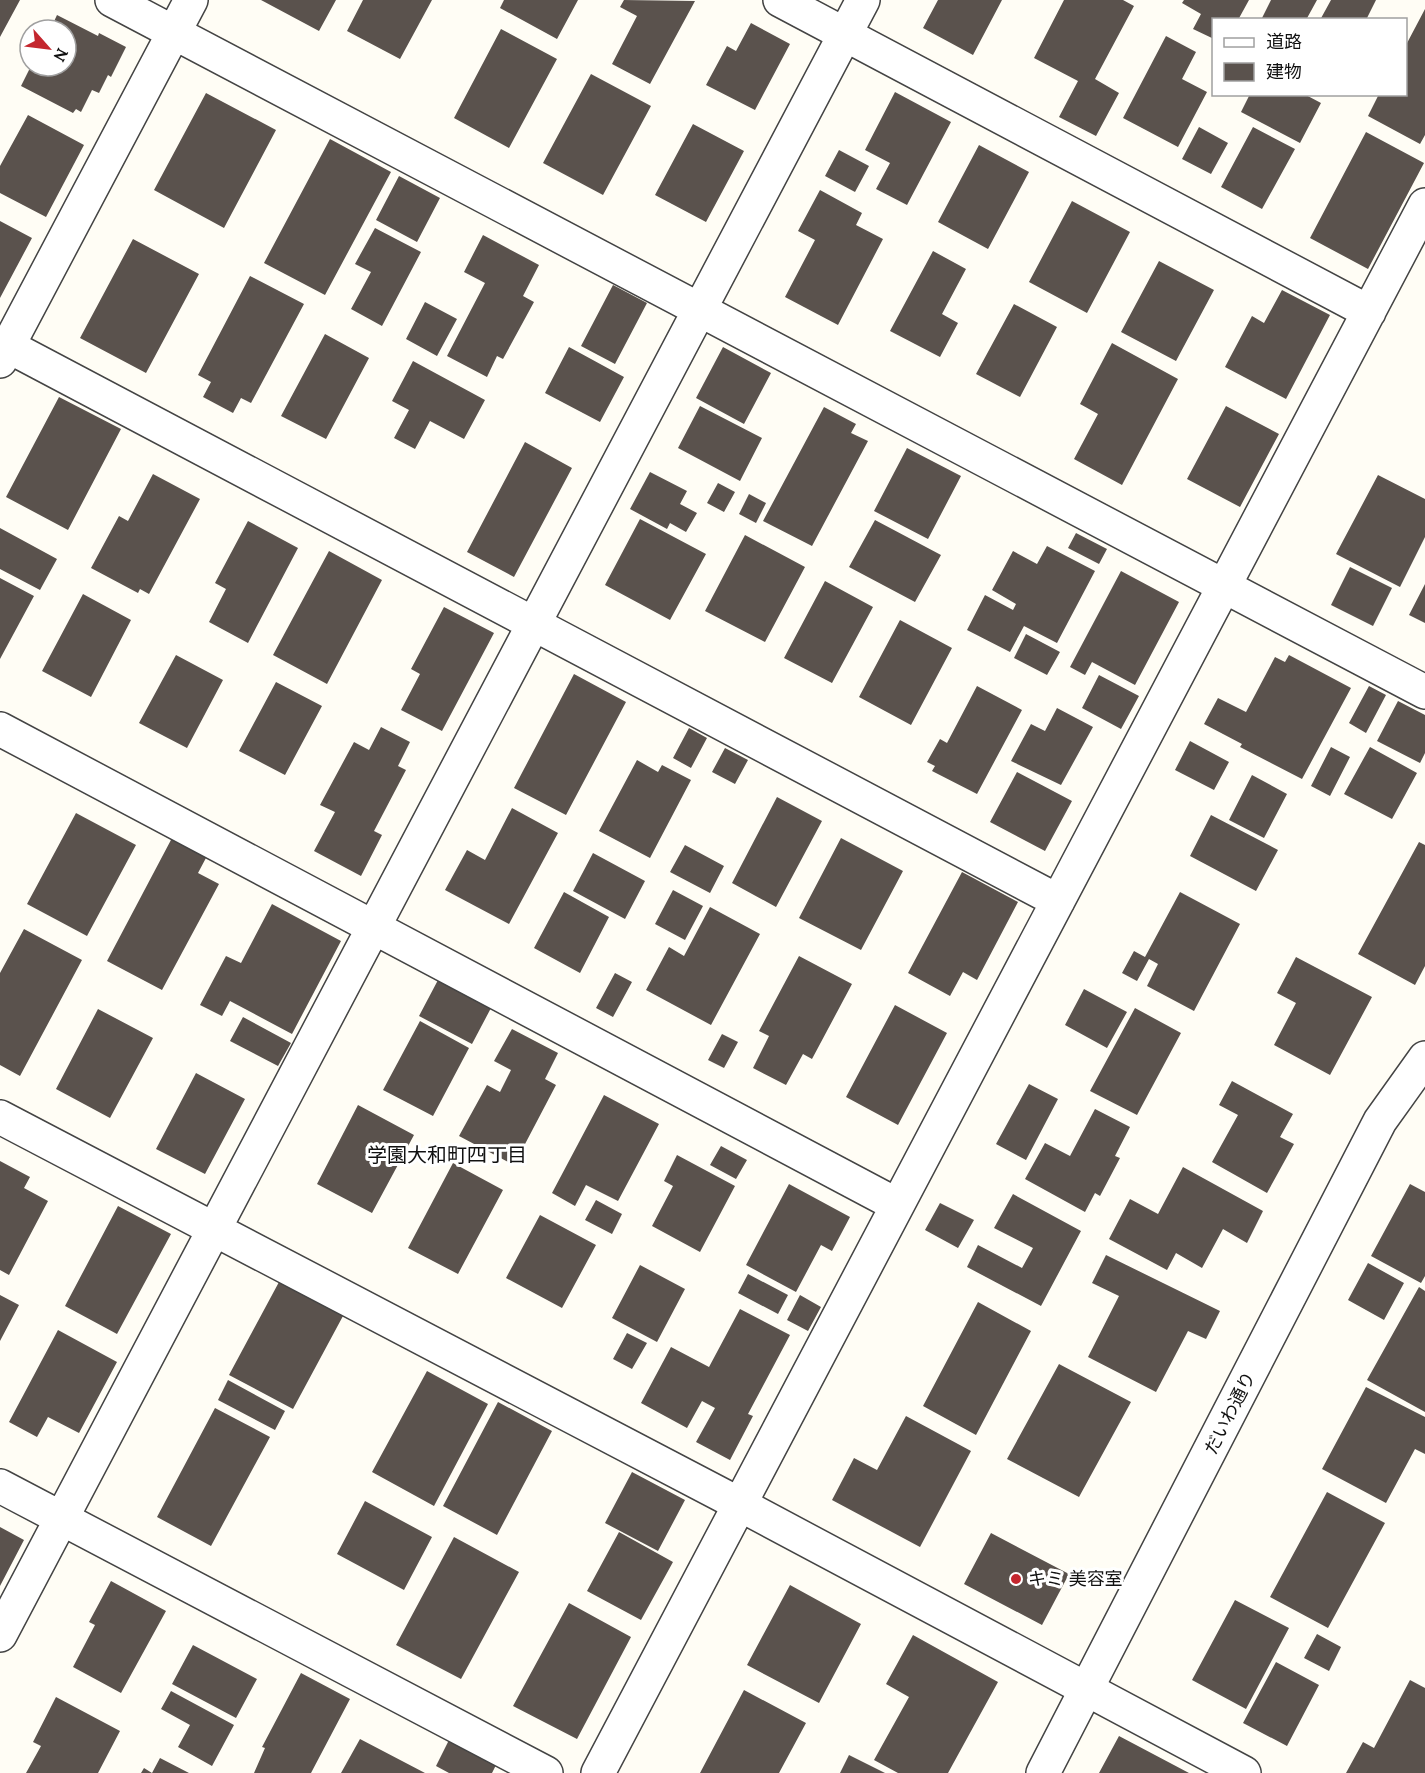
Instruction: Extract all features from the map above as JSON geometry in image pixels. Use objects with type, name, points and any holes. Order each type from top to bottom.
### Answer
[{"type":"street","points":[[112,0],[1425,692]]},
{"type":"street","points":[[191,0],[4,354],[533,625],[1058,901]]},
{"type":"street","points":[[780,0],[1369,312]]},
{"type":"street","points":[[0,1635],[863,0]]},
{"type":"street","points":[[598,1773],[1425,205]]},
{"type":"street","points":[[0,729],[897,1205]]},
{"type":"street","name":"だいわ通り","points":[[1042,1773],[1380,1121],[1425,1058]]},
{"type":"street","points":[[0,1117],[739,1504],[1245,1773]]},
{"type":"street","points":[[0,1486],[546,1773]]},
{"type":"building","points":[[0,0],[20,0],[0,37]]},
{"type":"building","points":[[261,0],[336,0],[319,31]]},
{"type":"building","points":[[363,0],[432,0],[400,59],[347,31]]},
{"type":"building","points":[[504,0],[578,0],[557,39],[500,8]]},
{"type":"building","points":[[624,0],[695,1],[650,84],[612,64],[637,16],[620,7]]},
{"type":"building","points":[[938,0],[1002,0],[973,55],[923,28]]},
{"type":"building","points":[[1064,0],[1123,0],[1134,6],[1095,79],[1119,93],[1096,136],[1059,117],[1078,81],[1034,58]]},
{"type":"building","points":[[1184,0],[1249,0],[1239,18],[1212,18],[1212,38],[1193,29],[1201,14],[1182,3]]},
{"type":"building","points":[[1271,0],[1317,0],[1307,18],[1262,18]]},
{"type":"building","points":[[1331,0],[1376,0],[1367,18],[1321,18]]},
{"type":"building","points":[[1425,9],[1425,135],[1420,144],[1368,116],[1378,96],[1407,96],[1407,43]]},
{"type":"building","points":[[751,23],[790,44],[755,110],[706,85],[727,46],[736,51]]},
{"type":"building","points":[[78,26],[98,36],[99,33],[126,47],[111,77],[108,75],[99,93],[92,90],[81,112],[76,109],[73,113],[21,86],[25,78],[78,78]]},
{"type":"building","points":[[501,29],[557,59],[509,148],[454,118]]},
{"type":"building","points":[[1166,36],[1196,52],[1182,79],[1207,92],[1178,147],[1123,118]]},
{"type":"building","points":[[591,74],[651,106],[603,195],[543,163]]},
{"type":"building","points":[[895,92],[951,122],[907,205],[876,189],[890,163],[865,150]]},
{"type":"building","points":[[206,93],[276,130],[224,228],[154,190]]},
{"type":"building","points":[[1249,96],[1308,96],[1321,103],[1300,143],[1241,112]]},
{"type":"building","points":[[28,115],[84,145],[46,217],[0,193],[0,166]]},
{"type":"building","points":[[693,124],[744,151],[706,222],[655,195]]},
{"type":"building","points":[[1199,127],[1228,143],[1211,174],[1182,159]]},
{"type":"building","points":[[1253,127],[1295,149],[1262,209],[1221,187]]},
{"type":"building","points":[[1366,132],[1424,163],[1368,269],[1310,238]]},
{"type":"building","points":[[330,139],[391,172],[325,295],[264,263]]},
{"type":"building","points":[[979,145],[1029,172],[988,249],[938,222]]},
{"type":"building","points":[[839,150],[869,166],[855,192],[825,176]]},
{"type":"building","points":[[399,176],[440,198],[417,242],[376,220]]},
{"type":"building","points":[[820,190],[862,213],[856,225],[883,239],[838,325],[785,297],[815,240],[798,231]]},
{"type":"building","points":[[1072,201],[1130,232],[1087,313],[1029,282]]},
{"type":"building","points":[[0,221],[32,238],[0,298]]},
{"type":"building","points":[[375,228],[421,252],[382,326],[351,309],[371,272],[355,264]]},
{"type":"building","points":[[483,235],[539,265],[523,296],[534,302],[503,359],[497,356],[487,377],[447,356],[485,283],[464,272]]},
{"type":"building","points":[[133,239],[199,274],[146,373],[80,338]]},
{"type":"building","points":[[933,251],[966,269],[942,314],[958,323],[940,357],[890,331]]},
{"type":"building","points":[[1159,261],[1214,290],[1176,361],[1121,332]]},
{"type":"building","points":[[250,276],[304,304],[251,403],[241,398],[233,413],[203,397],[211,382],[198,375]]},
{"type":"building","points":[[613,285],[647,303],[615,364],[581,346]]},
{"type":"building","points":[[1282,290],[1330,315],[1286,399],[1225,367],[1252,316],[1264,323]]},
{"type":"building","points":[[425,302],[457,319],[437,356],[406,339]]},
{"type":"building","points":[[1014,304],[1057,327],[1020,397],[976,374]]},
{"type":"building","points":[[325,334],[369,358],[326,439],[281,416]]},
{"type":"building","points":[[1112,343],[1178,379],[1122,485],[1074,459],[1098,414],[1080,404]]},
{"type":"building","points":[[569,347],[624,377],[600,422],[545,393]]},
{"type":"building","points":[[723,347],[771,373],[744,424],[696,398]]},
{"type":"building","points":[[413,361],[485,400],[464,439],[430,421],[415,449],[394,438],[409,410],[392,401]]},
{"type":"building","points":[[59,397],[121,429],[68,530],[6,497]]},
{"type":"building","points":[[700,406],[762,438],[740,481],[678,448]]},
{"type":"building","points":[[1226,406],[1279,434],[1240,507],[1187,479]]},
{"type":"building","points":[[824,407],[856,424],[851,433],[868,441],[812,546],[763,521]]},
{"type":"building","points":[[525,442],[572,468],[514,577],[467,552]]},
{"type":"building","points":[[907,448],[961,476],[928,539],[874,511]]},
{"type":"building","points":[[650,472],[687,491],[680,504],[697,513],[686,532],[670,523],[667,529],[630,509]]},
{"type":"building","points":[[153,474],[200,499],[149,594],[140,589],[138,593],[91,568],[119,516],[128,521]]},
{"type":"building","points":[[1378,475],[1425,499],[1425,537],[1400,587],[1336,554]]},
{"type":"building","points":[[718,483],[735,492],[724,512],[707,503]]},
{"type":"building","points":[[749,494],[766,503],[756,523],[739,514]]},
{"type":"building","points":[[640,519],[706,554],[670,620],[605,585]]},
{"type":"building","points":[[875,520],[941,555],[915,602],[849,567]]},
{"type":"building","points":[[248,521],[298,548],[248,643],[209,622],[226,589],[215,583]]},
{"type":"building","points":[[0,528],[57,559],[40,590],[0,569]]},
{"type":"building","points":[[1076,533],[1107,549],[1099,564],[1068,548]]},
{"type":"building","points":[[745,535],[805,567],[765,642],[705,611]]},
{"type":"building","points":[[1047,546],[1095,571],[1057,643],[1024,626],[1010,652],[967,630],[985,595],[1013,610],[1016,604],[992,590],[1013,551],[1037,564]]},
{"type":"building","points":[[329,551],[382,580],[327,684],[273,655]]},
{"type":"building","points":[[1350,567],[1392,588],[1373,626],[1331,605]]},
{"type":"building","points":[[1121,571],[1179,602],[1135,685],[1092,662],[1085,675],[1070,667]]},
{"type":"building","points":[[0,578],[34,596],[0,659]]},
{"type":"building","points":[[825,581],[873,607],[832,683],[784,658]]},
{"type":"building","points":[[1425,584],[1425,623],[1409,615]]},
{"type":"building","points":[[83,594],[131,620],[91,697],[42,671]]},
{"type":"building","points":[[444,607],[494,633],[442,731],[401,710],[420,674],[411,669]]},
{"type":"building","points":[[900,620],[952,648],[911,725],[859,697]]},
{"type":"building","points":[[1026,634],[1060,652],[1047,675],[1014,658]]},
{"type":"building","points":[[176,655],[223,680],[187,748],[139,723]]},
{"type":"building","points":[[1289,655],[1351,688],[1302,779],[1240,747],[1242,744],[1204,724],[1218,698],[1246,712],[1275,657],[1285,662]]},
{"type":"building","points":[[574,674],[626,702],[566,815],[514,788]]},
{"type":"building","points":[[1099,675],[1139,696],[1121,729],[1082,708]]},
{"type":"building","points":[[276,682],[322,706],[285,775],[239,751]]},
{"type":"building","points":[[977,686],[1022,710],[977,794],[932,771],[935,766],[927,762],[940,739],[947,743]]},
{"type":"building","points":[[1369,686],[1386,695],[1366,733],[1349,723]]},
{"type":"building","points":[[1398,701],[1425,715],[1425,753],[1420,763],[1377,741]]},
{"type":"building","points":[[1057,708],[1093,727],[1061,785],[1011,761],[1031,724],[1045,731]]},
{"type":"building","points":[[381,727],[410,742],[398,766],[406,770],[374,831],[382,835],[361,876],[314,851],[335,812],[320,805],[354,742],[369,750]]},
{"type":"building","points":[[689,728],[707,738],[691,768],[673,758]]},
{"type":"building","points":[[1190,741],[1229,762],[1214,790],[1175,770]]},
{"type":"building","points":[[1331,747],[1350,757],[1330,796],[1311,786]]},
{"type":"building","points":[[1370,747],[1417,773],[1392,819],[1344,794]]},
{"type":"building","points":[[725,748],[748,760],[735,784],[712,772]]},
{"type":"building","points":[[637,760],[658,772],[662,765],[691,780],[650,858],[599,831]]},
{"type":"building","points":[[1017,772],[1072,801],[1045,851],[990,822]]},
{"type":"building","points":[[1252,775],[1287,794],[1264,838],[1229,820]]},
{"type":"building","points":[[777,797],[822,821],[776,907],[732,883]]},
{"type":"building","points":[[512,808],[558,833],[509,924],[445,890],[467,850],[485,860]]},
{"type":"building","points":[[76,813],[136,845],[87,936],[27,904]]},
{"type":"building","points":[[1211,815],[1278,850],[1256,891],[1190,856]]},
{"type":"building","points":[[172,838],[207,856],[198,873],[219,884],[162,990],[107,961]]},
{"type":"building","points":[[841,838],[903,871],[861,950],[799,918]]},
{"type":"building","points":[[1419,842],[1425,845],[1425,966],[1415,985],[1358,954]]},
{"type":"building","points":[[685,845],[724,866],[710,893],[670,872]]},
{"type":"building","points":[[593,853],[645,881],[625,919],[573,891]]},
{"type":"building","points":[[962,872],[1018,902],[977,980],[963,972],[950,996],[908,973]]},
{"type":"building","points":[[673,890],[703,906],[685,940],[655,924]]},
{"type":"building","points":[[564,892],[609,917],[580,973],[534,948]]},
{"type":"building","points":[[1180,892],[1240,924],[1194,1011],[1147,986],[1158,964],[1149,959],[1137,981],[1122,973],[1134,951],[1145,957]]},
{"type":"building","points":[[272,904],[341,941],[292,1034],[230,1001],[222,1016],[200,1005],[226,956],[241,963]]},
{"type":"building","points":[[710,907],[760,934],[711,1025],[646,990],[669,947],[684,956]]},
{"type":"building","points":[[24,929],[82,960],[20,1076],[0,1065],[0,973]]},
{"type":"building","points":[[799,956],[852,984],[812,1059],[803,1054],[786,1085],[753,1068],[769,1036],[759,1031]]},
{"type":"building","points":[[1296,957],[1372,997],[1330,1075],[1274,1045],[1296,1003],[1277,993]]},
{"type":"building","points":[[615,973],[632,982],[613,1017],[596,1008]]},
{"type":"building","points":[[438,980],[491,1008],[472,1044],[419,1016]]},
{"type":"building","points":[[1084,989],[1127,1012],[1107,1048],[1065,1025]]},
{"type":"building","points":[[895,1005],[947,1033],[898,1125],[846,1097]]},
{"type":"building","points":[[1135,1008],[1181,1033],[1137,1115],[1090,1091]]},
{"type":"building","points":[[98,1009],[153,1038],[110,1118],[56,1089]]},
{"type":"building","points":[[243,1017],[291,1043],[278,1066],[230,1041]]},
{"type":"building","points":[[420,1021],[469,1048],[433,1116],[383,1090]]},
{"type":"building","points":[[512,1029],[558,1053],[545,1079],[556,1085],[514,1165],[459,1136],[487,1085],[500,1092],[511,1070],[494,1061]]},
{"type":"building","points":[[722,1034],[738,1042],[724,1068],[708,1060]]},
{"type":"building","points":[[196,1073],[245,1099],[205,1174],[156,1149]]},
{"type":"building","points":[[1232,1081],[1293,1114],[1280,1137],[1294,1144],[1267,1193],[1212,1162],[1238,1115],[1219,1105]]},
{"type":"building","points":[[1029,1084],[1058,1099],[1026,1160],[996,1144]]},
{"type":"building","points":[[604,1095],[659,1124],[618,1201],[586,1185],[575,1206],[552,1193]]},
{"type":"building","points":[[358,1105],[414,1135],[372,1213],[317,1184]]},
{"type":"building","points":[[1095,1109],[1130,1127],[1115,1156],[1120,1158],[1100,1196],[1095,1193],[1085,1212],[1025,1179],[1045,1143],[1070,1156]]},
{"type":"building","points":[[721,1146],[747,1160],[736,1179],[710,1165]]},
{"type":"building","points":[[677,1155],[735,1186],[700,1252],[652,1226],[673,1186],[664,1181]]},
{"type":"building","points":[[0,1161],[30,1177],[24,1188],[48,1201],[9,1275],[0,1270]]},
{"type":"building","points":[[453,1163],[503,1190],[458,1274],[408,1248]]},
{"type":"building","points":[[1183,1167],[1263,1211],[1247,1243],[1223,1229],[1202,1268],[1176,1253],[1167,1270],[1109,1239],[1130,1199],[1158,1214]]},
{"type":"building","points":[[789,1184],[850,1217],[832,1251],[821,1245],[796,1292],[746,1265]]},
{"type":"building","points":[[1410,1184],[1425,1192],[1425,1276],[1421,1283],[1371,1256]]},
{"type":"building","points":[[1013,1194],[1081,1231],[1041,1306],[967,1267],[978,1245],[1022,1268],[1033,1248],[994,1228]]},
{"type":"building","points":[[596,1200],[622,1214],[612,1234],[585,1220]]},
{"type":"building","points":[[940,1203],[974,1220],[958,1248],[925,1230]]},
{"type":"building","points":[[118,1206],[171,1234],[117,1334],[65,1306]]},
{"type":"building","points":[[540,1215],[596,1245],[562,1308],[506,1278]]},
{"type":"building","points":[[1106,1255],[1220,1311],[1206,1339],[1188,1331],[1156,1392],[1088,1357],[1119,1296],[1092,1283]]},
{"type":"building","points":[[1368,1263],[1404,1283],[1384,1320],[1348,1300]]},
{"type":"building","points":[[640,1265],[685,1289],[657,1342],[612,1318]]},
{"type":"building","points":[[748,1274],[788,1295],[778,1314],[738,1293]]},
{"type":"building","points":[[279,1282],[343,1316],[293,1409],[229,1375]]},
{"type":"building","points":[[1419,1287],[1425,1291],[1425,1412],[1367,1380]]},
{"type":"building","points":[[0,1295],[19,1305],[0,1341]]},
{"type":"building","points":[[800,1295],[821,1307],[808,1331],[787,1320]]},
{"type":"building","points":[[978,1302],[1031,1331],[976,1435],[923,1406]]},
{"type":"building","points":[[740,1309],[790,1335],[748,1414],[753,1416],[730,1460],[696,1442],[715,1408],[702,1401],[687,1428],[641,1403],[671,1347],[709,1367]]},
{"type":"building","points":[[58,1330],[117,1362],[79,1433],[48,1417],[37,1437],[9,1422]]},
{"type":"building","points":[[627,1333],[647,1343],[632,1369],[613,1359]]},
{"type":"building","points":[[1059,1364],[1131,1402],[1079,1497],[1007,1459]]},
{"type":"building","points":[[427,1371],[488,1404],[434,1506],[372,1472]]},
{"type":"building","points":[[228,1380],[285,1411],[275,1430],[218,1400]]},
{"type":"building","points":[[1366,1387],[1425,1417],[1425,1454],[1415,1449],[1386,1503],[1322,1469]]},
{"type":"building","points":[[498,1402],[552,1431],[497,1535],[443,1506]]},
{"type":"building","points":[[215,1408],[270,1437],[211,1546],[157,1517]]},
{"type":"building","points":[[906,1416],[971,1451],[920,1547],[832,1500],[854,1458],[877,1470]]},
{"type":"building","points":[[632,1472],[685,1500],[658,1551],[605,1523]]},
{"type":"building","points":[[1327,1492],[1385,1523],[1328,1628],[1270,1597]]},
{"type":"building","points":[[365,1501],[432,1537],[404,1590],[337,1554]]},
{"type":"building","points":[[0,1527],[24,1540],[0,1586]]},
{"type":"building","points":[[619,1532],[673,1562],[641,1620],[587,1591]]},
{"type":"building","name":"キミ 美容室","points":[[991,1533],[1069,1574],[1042,1625],[964,1584]]},
{"type":"building","points":[[454,1537],[519,1572],[461,1679],[396,1645]]},
{"type":"building","points":[[111,1581],[166,1611],[121,1693],[73,1667],[95,1625],[89,1622]]},
{"type":"building","points":[[790,1585],[861,1624],[819,1703],[747,1665]]},
{"type":"building","points":[[1235,1600],[1289,1628],[1246,1709],[1192,1680]]},
{"type":"building","points":[[569,1603],[631,1637],[577,1739],[513,1706]]},
{"type":"building","points":[[1317,1634],[1341,1647],[1329,1671],[1304,1658]]},
{"type":"building","points":[[913,1635],[998,1682],[948,1773],[898,1773],[874,1760],[909,1697],[886,1684]]},
{"type":"building","points":[[193,1645],[257,1679],[236,1718],[172,1684]]},
{"type":"building","points":[[1276,1662],[1319,1685],[1287,1746],[1243,1723]]},
{"type":"building","points":[[301,1673],[350,1699],[311,1773],[254,1773],[265,1748],[262,1747]]},
{"type":"building","points":[[1410,1680],[1425,1688],[1425,1773],[1346,1773],[1363,1742],[1374,1748]]},
{"type":"building","points":[[744,1690],[806,1723],[779,1773],[700,1773]]},
{"type":"building","points":[[171,1691],[234,1725],[212,1766],[178,1747],[190,1725],[161,1709]]},
{"type":"building","points":[[56,1697],[120,1731],[98,1773],[26,1773],[41,1746],[33,1742]]},
{"type":"building","points":[[1119,1736],[1189,1773],[1099,1773]]},
{"type":"building","points":[[450,1738],[497,1763],[492,1773],[449,1773],[436,1766]]},
{"type":"building","points":[[360,1739],[425,1773],[341,1773]]},
{"type":"building","points":[[849,1755],[885,1773],[840,1773]]},
{"type":"building","points":[[160,1758],[189,1773],[152,1773]]},
{"type":"building","points":[[144,1768],[152,1773],[141,1773]]},
{"type":"place","name":"キミ 美容室","points":[[1016,1579]]},
{"type":"district","name":"学園大和町四丁目","points":[[447,1155]]}]
